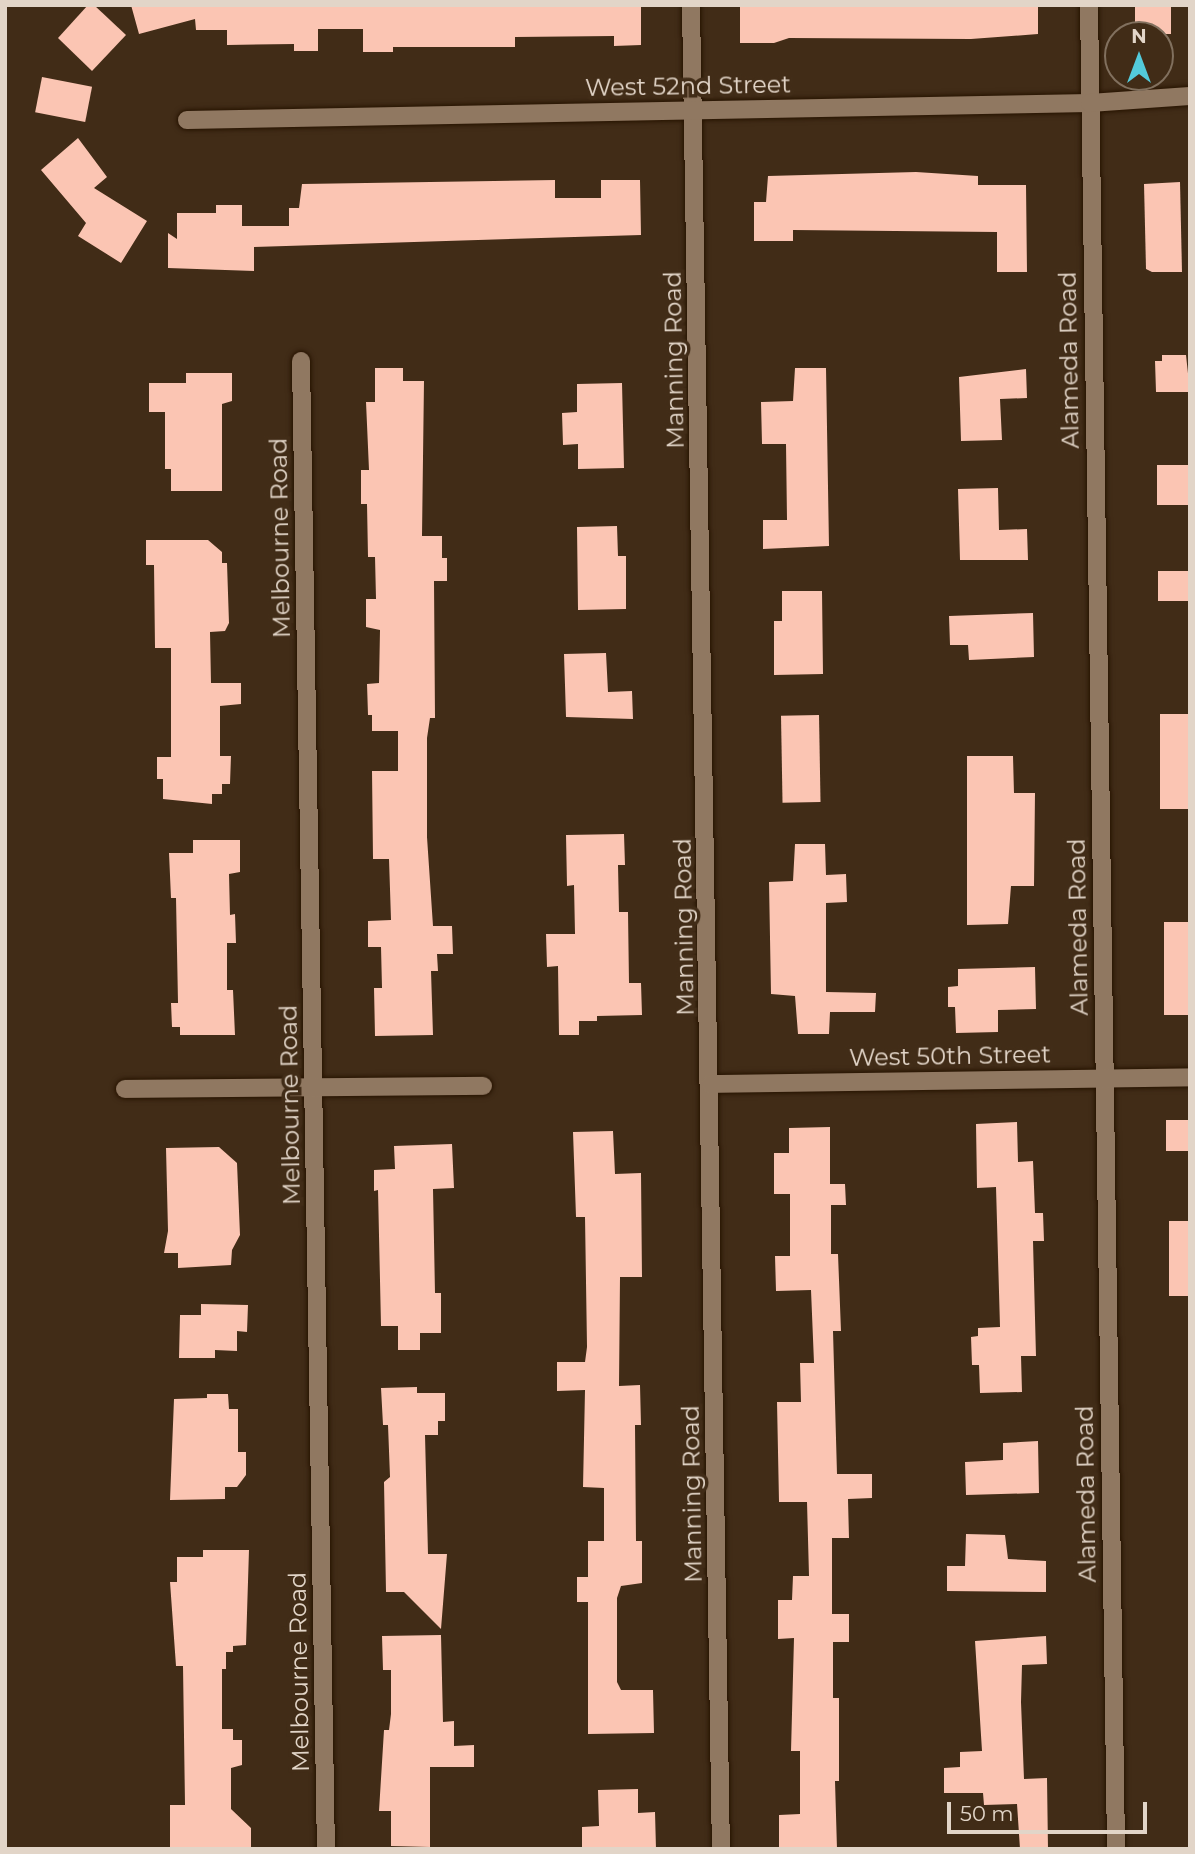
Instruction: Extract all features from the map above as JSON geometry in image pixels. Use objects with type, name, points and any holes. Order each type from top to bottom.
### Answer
[{"type":"street","name":"Manning Road","points":[[691,5],[711,1084],[721,1849]]},
{"type":"street","name":"Alameda Road","points":[[1089,5],[1116,1849]]},
{"type":"street","name":"West 52nd Street","points":[[187,120],[1090,103],[1190,96]]},
{"type":"street","name":"Melbourne Road","points":[[301,361],[326,1849]]},
{"type":"street","name":"West 50th Street","points":[[711,1084],[1190,1077]]},
{"type":"street","points":[[125,1089],[483,1086]]},
{"type":"building","points":[[88,5],[94,5],[126,35],[92,71],[58,38]]},
{"type":"building","points":[[131,5],[641,5],[641,45],[614,46],[614,36],[515,37],[515,47],[393,47],[393,52],[363,52],[363,29],[318,29],[318,51],[294,51],[294,44],[227,45],[227,30],[196,30],[195,19],[139,34]]},
{"type":"building","points":[[1038,5],[1038,34],[971,39],[789,38],[774,43],[740,43],[740,6]]},
{"type":"building","points":[[1135,5],[1171,5],[1171,21],[1135,21]]},
{"type":"building","points":[[42,77],[92,87],[85,122],[35,112]]},
{"type":"building","points":[[78,138],[107,177],[94,188],[147,221],[121,263],[78,236],[86,223],[41,170]]},
{"type":"building","points":[[916,172],[978,176],[978,185],[1026,185],[1027,272],[997,272],[997,232],[793,230],[793,241],[754,241],[754,202],[766,202],[768,176]]},
{"type":"building","points":[[555,180],[555,198],[601,198],[601,180],[640,180],[641,235],[254,247],[254,271],[168,268],[168,233],[177,239],[177,213],[216,213],[216,205],[242,205],[242,226],[289,226],[289,208],[299,208],[302,184]]},
{"type":"building","points":[[1180,182],[1182,272],[1152,272],[1146,269],[1144,184]]},
{"type":"building","points":[[1162,355],[1186,355],[1190,392],[1156,392],[1155,361],[1162,361]]},
{"type":"building","points":[[375,368],[403,368],[403,381],[424,381],[422,536],[442,536],[442,558],[447,558],[447,581],[434,581],[435,718],[430,718],[427,738],[427,837],[433,926],[452,926],[453,954],[437,954],[438,971],[431,971],[433,1035],[375,1036],[374,988],[382,988],[381,947],[368,947],[368,921],[391,920],[389,859],[373,859],[372,771],[398,771],[398,731],[372,731],[372,715],[368,715],[367,684],[379,683],[380,630],[366,627],[366,599],[376,599],[375,557],[368,557],[367,504],[361,504],[361,470],[369,470],[366,402],[375,402]]},
{"type":"building","points":[[795,368],[826,368],[829,546],[763,549],[763,520],[787,520],[786,444],[762,444],[761,402],[793,401]]},
{"type":"building","points":[[1026,369],[1027,398],[1000,399],[1002,440],[961,441],[959,377]]},
{"type":"building","points":[[186,373],[232,373],[232,401],[222,404],[222,491],[171,491],[171,469],[165,469],[165,412],[149,412],[149,383],[186,383]]},
{"type":"building","points":[[622,383],[624,468],[578,469],[578,444],[563,445],[562,413],[577,412],[577,384]]},
{"type":"building","points":[[1157,465],[1190,465],[1190,505],[1157,505]]},
{"type":"building","points":[[998,488],[999,530],[1027,529],[1028,560],[960,560],[958,489]]},
{"type":"building","points":[[617,526],[618,556],[626,556],[626,609],[578,610],[577,527]]},
{"type":"building","points":[[146,540],[208,540],[222,552],[222,563],[227,563],[229,623],[225,631],[210,632],[211,683],[241,683],[241,704],[220,706],[220,756],[231,756],[230,784],[222,784],[222,794],[212,794],[212,804],[163,799],[163,779],[157,779],[157,757],[171,757],[171,648],[155,648],[154,565],[146,565]]},
{"type":"building","points":[[1158,571],[1189,571],[1189,601],[1158,601]]},
{"type":"building","points":[[782,591],[822,591],[823,674],[774,675],[774,621],[782,621]]},
{"type":"building","points":[[1033,613],[1034,657],[969,660],[968,645],[950,645],[949,616]]},
{"type":"building","points":[[606,653],[608,692],[632,691],[633,719],[566,717],[564,654]]},
{"type":"building","points":[[1160,714],[1190,714],[1190,809],[1160,809]]},
{"type":"building","points":[[819,715],[821,802],[783,803],[781,716]]},
{"type":"building","points":[[967,756],[1013,756],[1014,793],[1035,793],[1034,886],[1011,886],[1008,924],[967,925]]},
{"type":"building","points":[[624,834],[625,865],[618,865],[619,912],[628,912],[629,983],[641,983],[642,1015],[597,1016],[597,1021],[579,1021],[579,1035],[559,1035],[558,966],[547,967],[546,934],[575,934],[574,885],[567,886],[566,835]]},
{"type":"building","points":[[193,840],[240,840],[240,872],[229,874],[230,915],[235,914],[236,943],[227,943],[227,990],[233,990],[235,1035],[180,1035],[180,1027],[172,1027],[171,1003],[178,1003],[176,898],[171,898],[169,853],[193,853]]},
{"type":"building","points":[[795,844],[825,844],[826,875],[846,874],[847,902],[826,903],[826,992],[876,993],[875,1012],[830,1012],[829,1034],[798,1034],[795,996],[771,994],[769,882],[793,881]]},
{"type":"building","points":[[1164,922],[1190,922],[1190,1015],[1164,1015]]},
{"type":"building","points":[[1035,967],[1036,1009],[998,1010],[998,1032],[956,1033],[955,1007],[948,1007],[948,987],[958,986],[958,969]]},
{"type":"building","points":[[1166,1120],[1190,1120],[1190,1151],[1166,1151]]},
{"type":"building","points":[[1017,1122],[1018,1162],[1033,1161],[1035,1213],[1043,1213],[1044,1241],[1033,1241],[1036,1356],[1021,1356],[1022,1392],[980,1393],[979,1365],[972,1365],[971,1337],[978,1336],[978,1328],[1000,1327],[996,1187],[977,1188],[976,1124]]},
{"type":"building","points":[[830,1127],[830,1184],[845,1184],[846,1205],[831,1205],[831,1254],[838,1254],[841,1331],[833,1331],[837,1474],[872,1474],[872,1498],[848,1499],[849,1538],[832,1538],[832,1614],[849,1614],[849,1642],[833,1642],[833,1698],[839,1698],[839,1781],[835,1781],[837,1849],[779,1849],[779,1815],[800,1814],[800,1751],[791,1751],[794,1638],[778,1639],[778,1600],[792,1600],[793,1576],[809,1576],[807,1502],[779,1502],[777,1402],[801,1402],[800,1363],[814,1363],[811,1290],[776,1291],[775,1256],[790,1256],[790,1194],[774,1194],[774,1153],[789,1153],[789,1128]]},
{"type":"building","points":[[613,1131],[615,1174],[641,1173],[642,1277],[620,1277],[619,1386],[640,1385],[641,1425],[635,1425],[636,1541],[642,1541],[642,1583],[621,1586],[617,1598],[617,1682],[621,1690],[653,1690],[654,1733],[588,1734],[588,1602],[577,1602],[577,1577],[588,1577],[588,1541],[604,1541],[604,1488],[583,1487],[585,1390],[557,1391],[557,1362],[585,1362],[587,1347],[585,1217],[576,1217],[573,1132]]},
{"type":"building","points":[[452,1144],[454,1188],[433,1189],[435,1293],[441,1293],[441,1333],[420,1333],[420,1350],[398,1350],[398,1326],[381,1326],[378,1190],[374,1191],[374,1170],[395,1169],[394,1146]]},
{"type":"building","points":[[219,1147],[237,1163],[240,1235],[232,1250],[231,1265],[178,1268],[178,1253],[164,1253],[168,1231],[166,1148]]},
{"type":"building","points":[[1169,1221],[1190,1221],[1190,1296],[1169,1296]]},
{"type":"building","points":[[201,1304],[248,1305],[247,1332],[237,1331],[237,1351],[215,1350],[215,1358],[179,1358],[180,1315],[201,1315]]},
{"type":"building","points":[[417,1387],[417,1393],[445,1393],[445,1421],[438,1421],[438,1435],[425,1435],[428,1554],[447,1554],[441,1629],[404,1592],[386,1592],[384,1482],[390,1477],[388,1425],[383,1425],[381,1388]]},
{"type":"building","points":[[207,1394],[228,1394],[229,1409],[238,1409],[238,1452],[246,1452],[246,1475],[237,1487],[225,1487],[225,1499],[170,1500],[174,1399],[207,1398]]},
{"type":"building","points":[[1038,1441],[1039,1493],[966,1495],[965,1462],[1003,1460],[1003,1443]]},
{"type":"building","points":[[966,1534],[1005,1535],[1008,1559],[1046,1561],[1046,1592],[947,1591],[947,1566],[965,1566]]},
{"type":"building","points":[[203,1550],[249,1550],[246,1645],[233,1646],[233,1652],[226,1652],[226,1669],[222,1669],[222,1729],[233,1729],[233,1740],[242,1740],[242,1765],[231,1768],[231,1809],[251,1828],[251,1849],[170,1849],[170,1805],[185,1805],[183,1666],[176,1666],[170,1582],[177,1582],[177,1557],[203,1557]]},
{"type":"building","points":[[441,1635],[443,1722],[454,1721],[454,1746],[474,1745],[474,1767],[430,1767],[430,1847],[391,1846],[391,1811],[379,1811],[384,1730],[389,1730],[391,1714],[391,1670],[383,1670],[382,1636]]},
{"type":"building","points":[[1046,1636],[1047,1664],[1022,1665],[1021,1702],[1024,1779],[1047,1778],[1048,1849],[1020,1849],[1017,1804],[984,1805],[983,1793],[944,1793],[944,1768],[960,1767],[960,1752],[982,1751],[975,1641]]},
{"type":"building","points":[[638,1789],[638,1813],[655,1812],[656,1849],[582,1849],[582,1827],[599,1826],[598,1790]]}]
